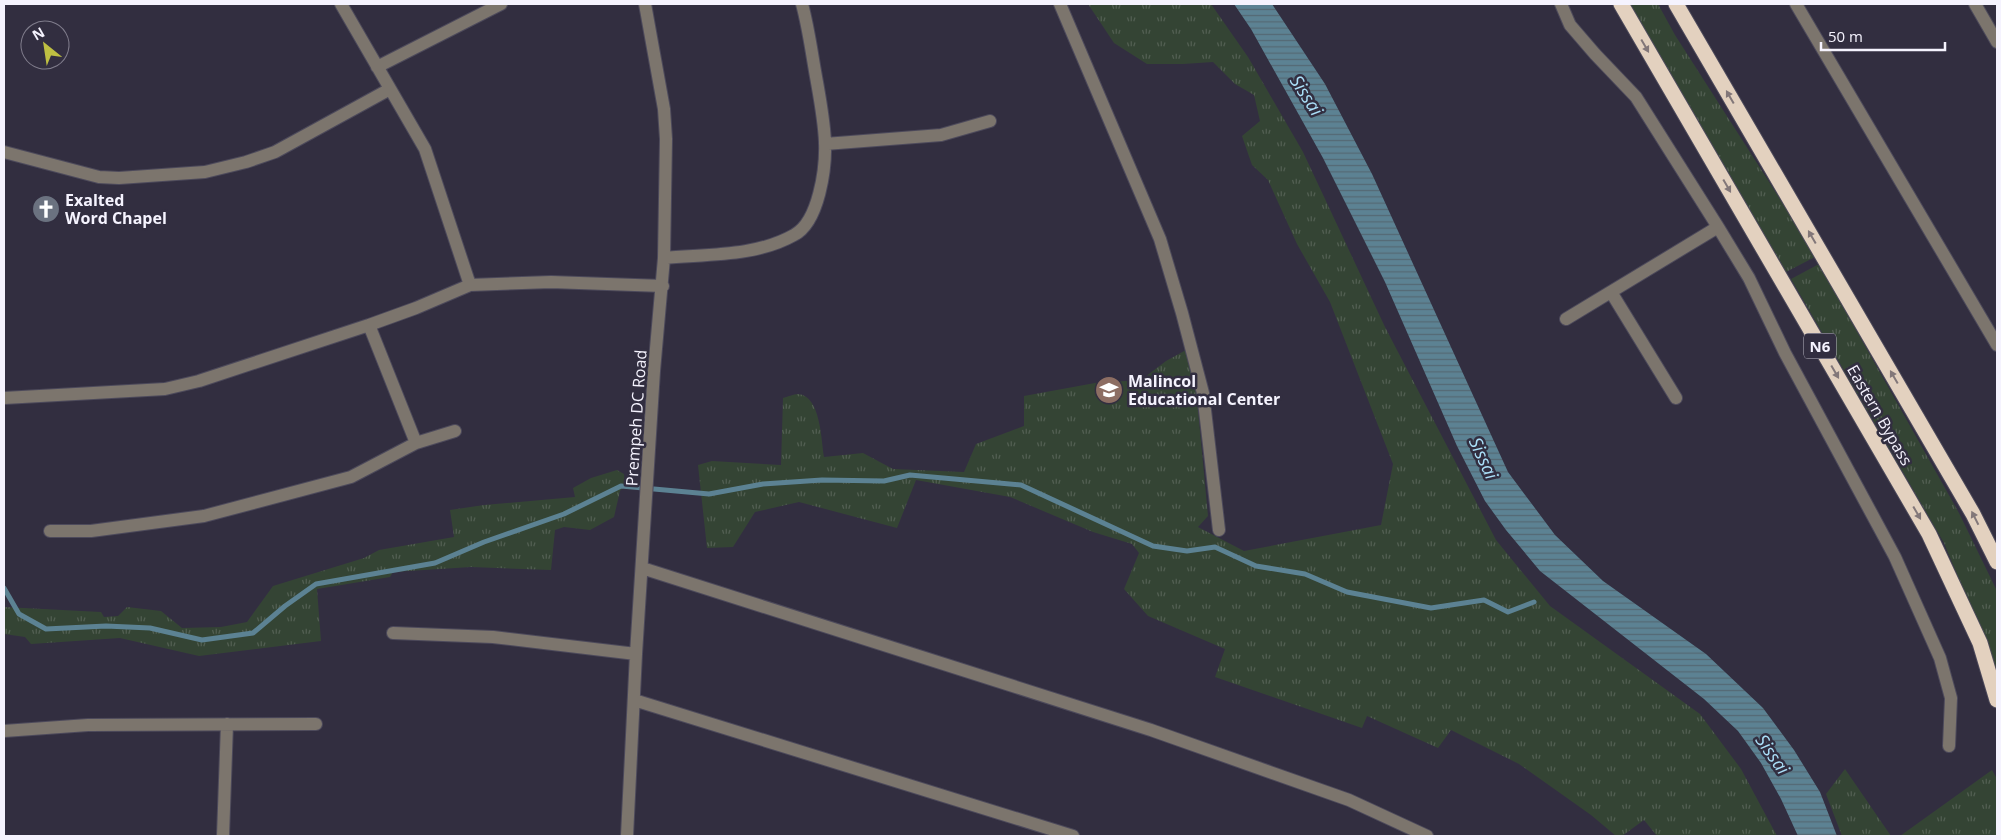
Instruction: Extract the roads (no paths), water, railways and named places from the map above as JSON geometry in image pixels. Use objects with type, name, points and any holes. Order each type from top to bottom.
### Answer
[{"type":"highway","name":"Eastern Bypass","points":[[1621,4],[1929,534],[1980,643],[1997,700]]},
{"type":"highway","name":"Eastern Bypass","points":[[1676,4],[1973,514],[1997,562]]},
{"type":"street","points":[[341,4],[425,149],[470,284]]},
{"type":"street","points":[[377,67],[502,4]]},
{"type":"street","name":"Prempeh DC Road","points":[[627,836],[636,654],[654,371],[664,258],[666,139],[664,109],[645,4]]},
{"type":"street","points":[[664,258],[747,252],[794,235],[810,220],[820,190],[825,144],[816,78],[802,4]]},
{"type":"street","points":[[1060,4],[1160,240],[1203,393],[1219,530]]},
{"type":"street","points":[[1561,4],[1570,25],[1636,98],[1749,278],[1785,353],[1895,557],[1940,658],[1951,698],[1949,746]]},
{"type":"street","points":[[1796,4],[1996,338]]},
{"type":"street","points":[[1975,4],[1997,42]]},
{"type":"street","points":[[4,152],[99,177],[119,178],[205,172],[246,162],[275,152],[390,89]]},
{"type":"street","points":[[825,144],[941,135],[990,121]]},
{"type":"street","points":[[1566,319],[1718,227]]},
{"type":"street","points":[[4,398],[165,389],[198,381],[369,325],[416,308],[470,284],[551,282],[663,286]]},
{"type":"street","points":[[1611,292],[1676,398]]},
{"type":"street","points":[[369,325],[416,443]]},
{"type":"street","points":[[50,531],[91,531],[204,516],[350,478],[416,443],[455,431]]},
{"type":"street","points":[[642,568],[1151,730],[1349,800],[1427,836]]},
{"type":"street","points":[[393,633],[493,637],[636,654]]},
{"type":"street","points":[[634,700],[1073,836]]},
{"type":"street","points":[[223,836],[227,724]]},
{"type":"street","points":[[4,731],[88,725],[316,724]]},
{"type":"water","name":"Sissai","points":[[1234,4],[1272,4],[1325,84],[1372,174],[1508,472],[1555,535],[1603,581],[1706,654],[1763,708],[1794,750],[1820,792],[1837,836],[1798,836],[1781,799],[1761,763],[1738,731],[1704,699],[1540,571],[1506,530],[1485,501],[1457,446],[1385,282],[1323,158],[1251,29]]},
{"type":"waterway","points":[[4,588],[19,614],[46,629],[106,626],[150,628],[202,640],[253,633],[285,606],[316,584],[435,563],[484,542],[564,514],[621,486],[709,494],[763,484],[822,480],[884,481],[910,475],[1021,485],[1153,546],[1187,551],[1215,547],[1256,566],[1305,574],[1347,592],[1431,608],[1484,600],[1508,612],[1534,602]]},
{"type":"place","name":"Exalted Word Chapel","points":[[46,209]]},
{"type":"place","name":"Malincol Educational Center","points":[[1109,390]]}]
